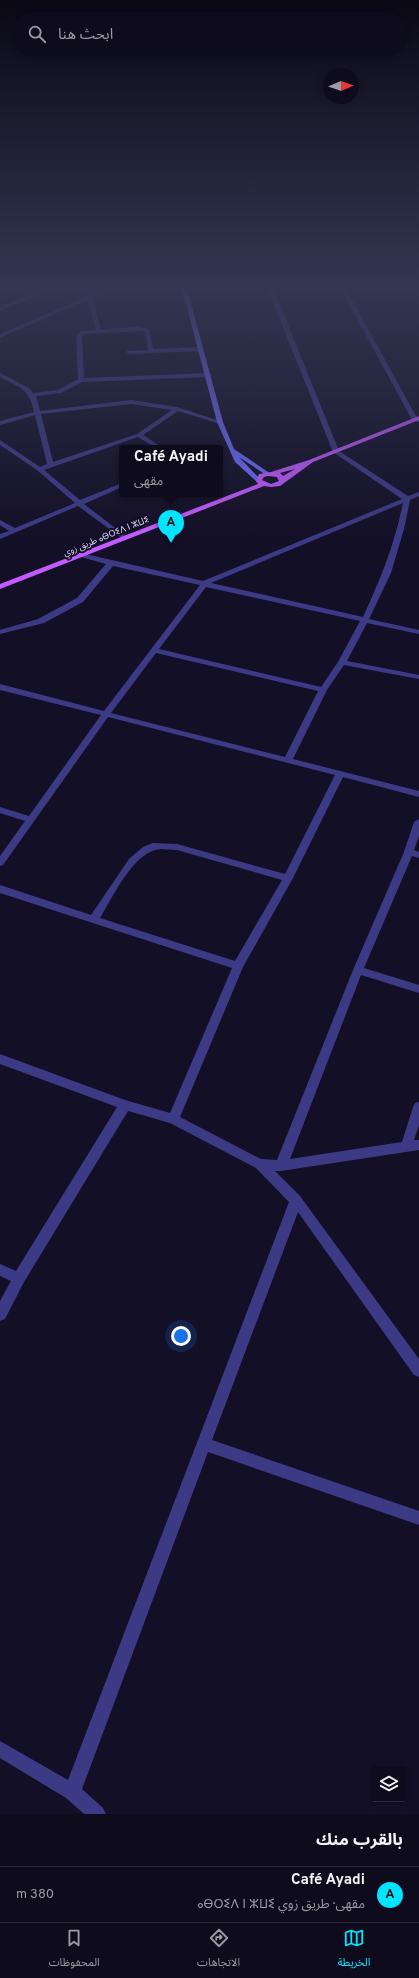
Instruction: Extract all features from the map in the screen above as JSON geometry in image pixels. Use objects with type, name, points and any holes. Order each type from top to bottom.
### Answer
[{"type":"main road","points":[[207,370],[220,422],[231,449],[238,462],[261,483],[275,485],[281,483],[283,479],[311,461]]},
{"type":"main road","points":[[261,483],[261,476],[336,452],[418,419]]},
{"type":"main road","points":[[231,449],[270,474],[279,475],[283,479]]},
{"type":"main road","name":"طريق زوي ⴰⴱⵔⵉⴷ ⵏ ⵣⵡⵉ","points":[[0,588],[261,483]]},
{"type":"street","points":[[81,370],[81,380]]},
{"type":"street","points":[[303,370],[336,452],[407,499]]},
{"type":"street","points":[[390,370],[418,419]]},
{"type":"street","points":[[0,375],[28,389],[32,395],[50,465]]},
{"type":"street","points":[[32,395],[59,392],[81,380],[209,375]]},
{"type":"street","points":[[0,423],[37,413],[131,402],[177,409],[220,422]]},
{"type":"street","points":[[39,469],[139,435],[177,409]]},
{"type":"street","points":[[139,435],[155,445]]},
{"type":"street","points":[[0,442],[39,469],[80,504],[125,538]]},
{"type":"street","points":[[0,537],[80,504],[119,485]]},
{"type":"street","points":[[0,863],[106,714],[205,583],[419,494]]},
{"type":"street","points":[[287,761],[323,690],[342,662],[365,620],[387,573],[401,529],[407,499]]},
{"type":"street","points":[[0,522],[15,531]]},
{"type":"street","points":[[84,555],[111,563],[419,632]]},
{"type":"street","points":[[0,632],[41,621],[80,600],[111,563]]},
{"type":"street","points":[[154,650],[323,690]]},
{"type":"street","points":[[342,662],[419,678]]},
{"type":"street","points":[[0,687],[419,794]]},
{"type":"street","points":[[173,1119],[238,966],[288,878],[340,774]]},
{"type":"street","points":[[0,810],[31,820]]},
{"type":"street","points":[[280,1166],[358,970],[414,854],[419,822]]},
{"type":"street","points":[[94,919],[129,864],[147,848],[163,846],[177,848],[288,878]]},
{"type":"street","points":[[0,889],[238,966]]},
{"type":"street","points":[[358,970],[419,989]]},
{"type":"street","points":[[0,1059],[125,1105],[173,1119],[260,1164],[296,1200],[419,1370]]},
{"type":"street","points":[[0,1314],[19,1278],[125,1105]]},
{"type":"street","points":[[406,1147],[419,1108]]},
{"type":"street","points":[[260,1164],[280,1166],[419,1145]]},
{"type":"street","points":[[72,1792],[296,1200]]},
{"type":"street","points":[[0,1270],[19,1278]]},
{"type":"street","points":[[204,1444],[419,1518]]},
{"type":"street","points":[[0,1749],[72,1792],[97,1814]]},
{"type":"place","name":"Café Ayadi","points":[[171,543]]}]
